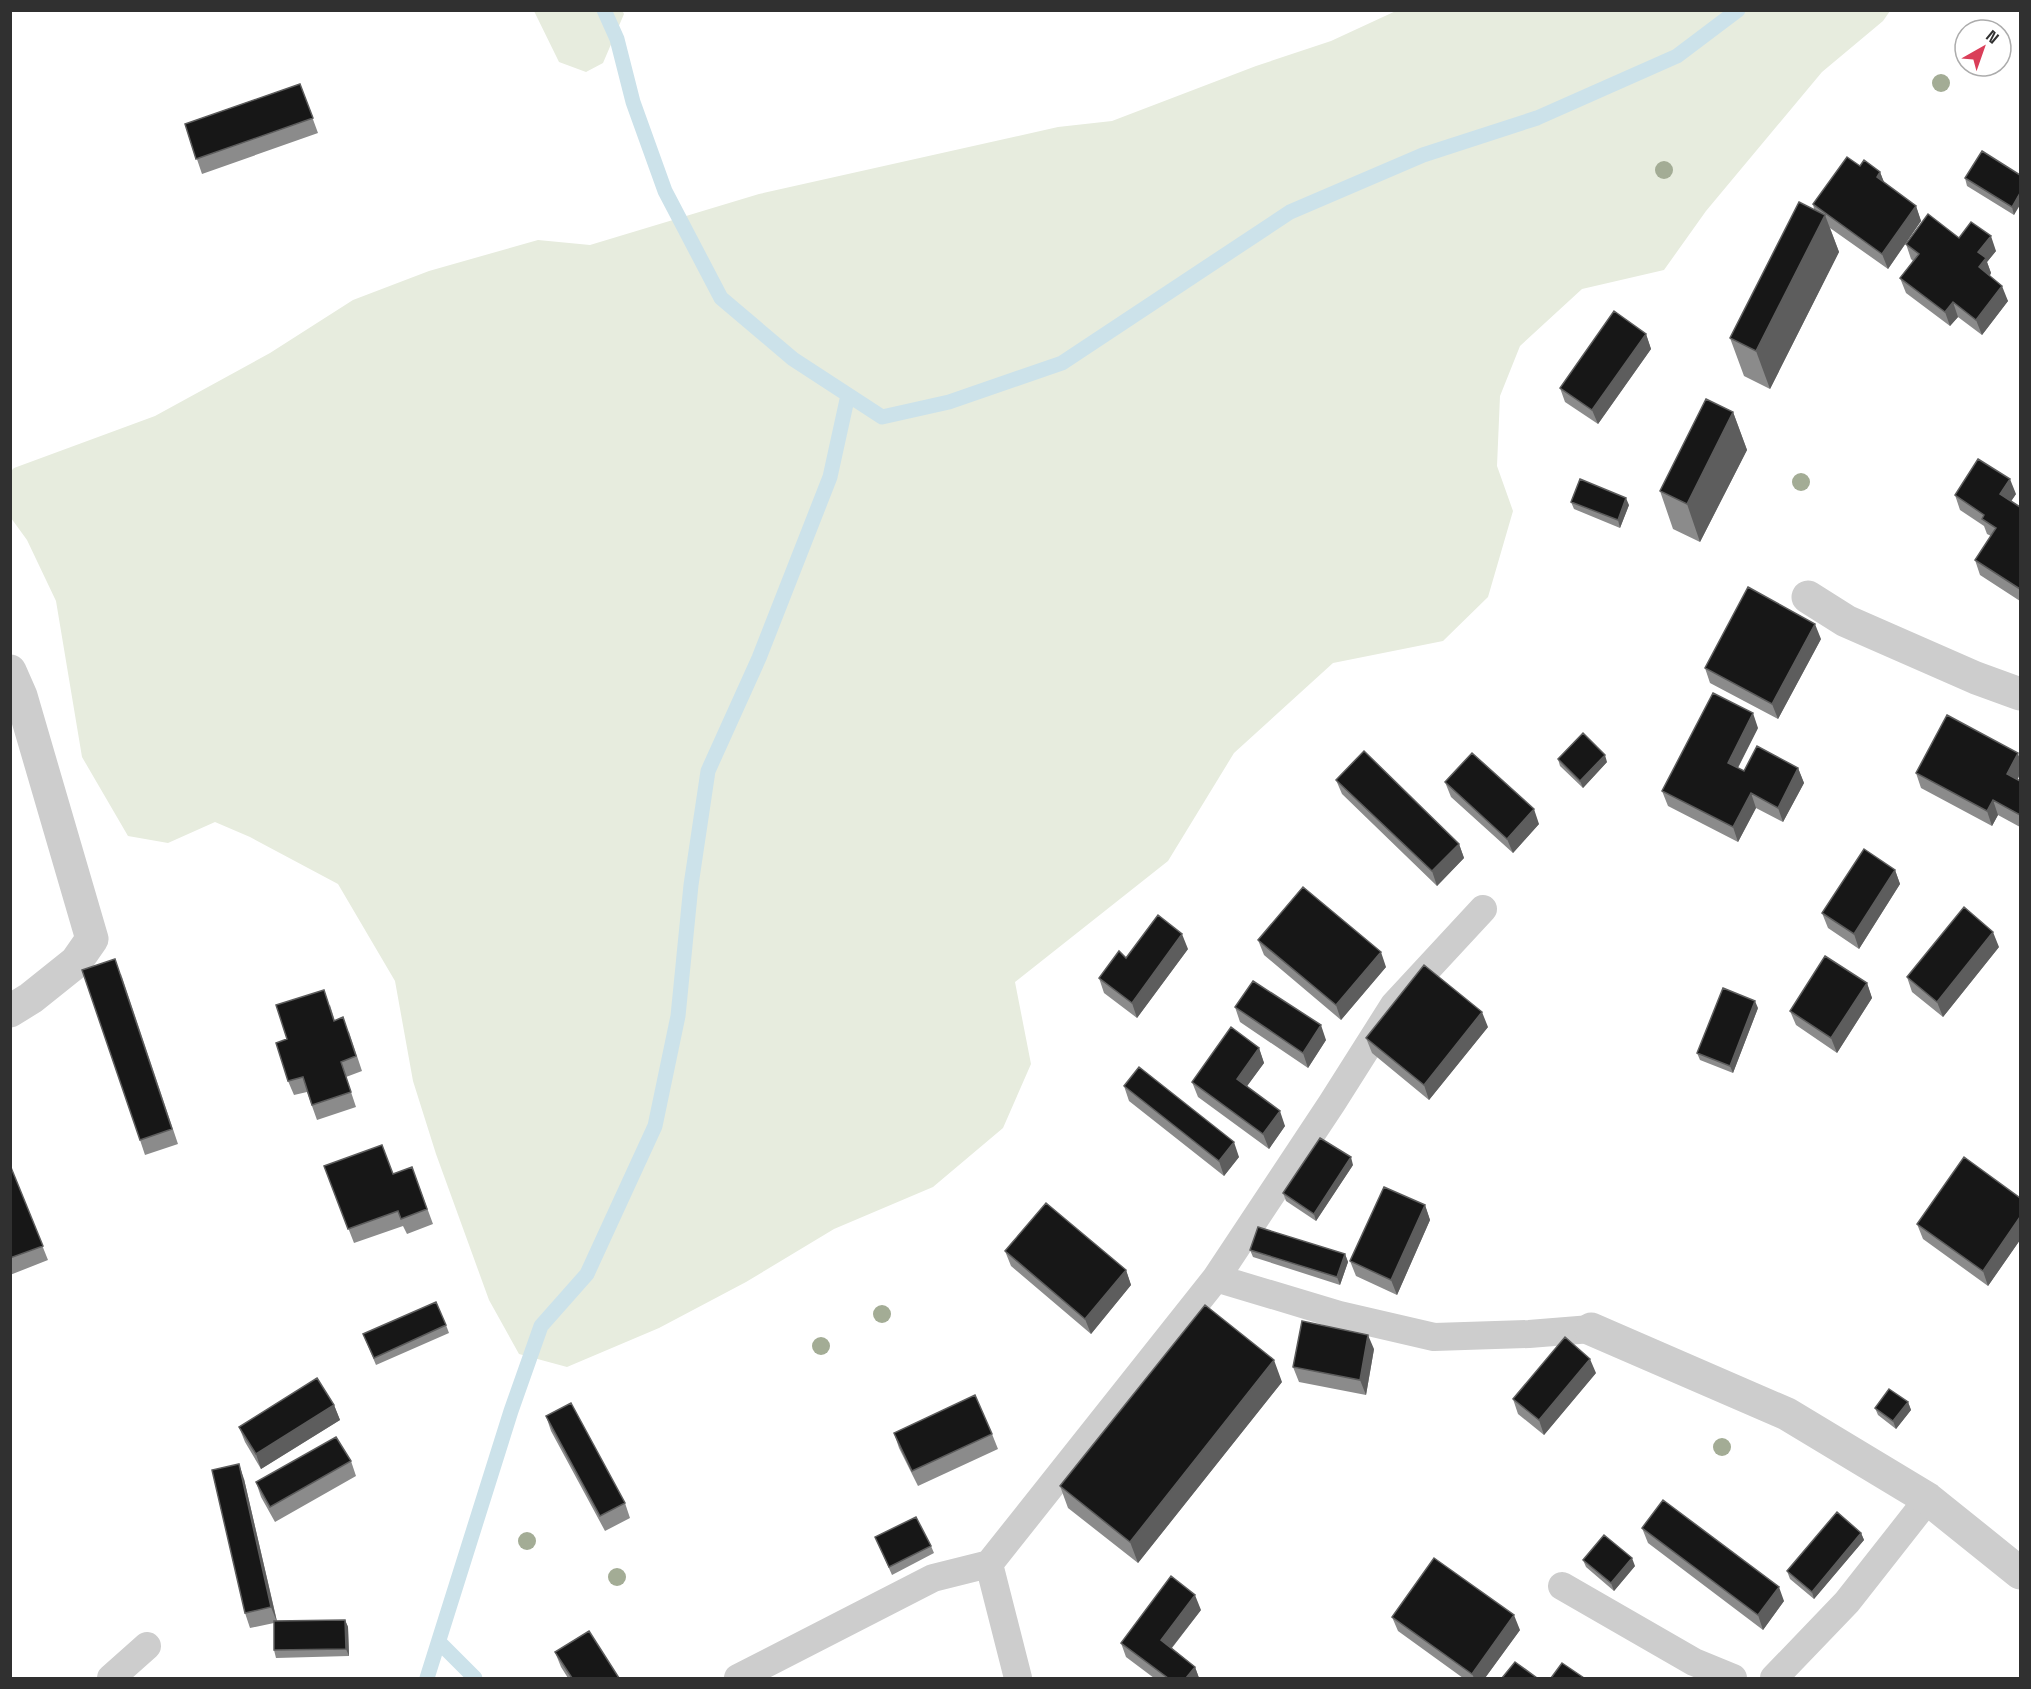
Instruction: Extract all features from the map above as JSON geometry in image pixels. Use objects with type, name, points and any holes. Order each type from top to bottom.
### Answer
[{"type":"street","points":[[1808,597],[1846,621],[1976,678],[2020,694]]},
{"type":"street","points":[[10,671],[21,696],[92,939],[76,962],[31,998],[10,1011]]},
{"type":"street","points":[[1591,1329],[1787,1414],[1928,1498],[2020,1573]]},
{"type":"lane","points":[[738,1678],[933,1578],[988,1564],[1216,1278],[1394,1005],[1484,909]]},
{"type":"lane","points":[[1216,1278],[1339,1315],[1434,1337],[1529,1334],[1591,1329]]},
{"type":"lane","points":[[1774,1678],[1847,1602],[1928,1498]]},
{"type":"lane","points":[[988,1564],[1018,1678]]},
{"type":"lane","points":[[1562,1586],[1694,1662],[1733,1678]]},
{"type":"lane","points":[[111,1678],[147,1646]]},
{"type":"shaded area","points":[[622,10],[624,14],[603,63],[586,72],[559,62],[534,11]]},
{"type":"shaded area","points":[[1398,10],[1890,11],[1883,21],[1822,72],[1706,211],[1664,270],[1582,289],[1520,346],[1500,396],[1497,466],[1513,511],[1488,597],[1443,641],[1333,663],[1234,753],[1168,861],[1015,982],[1031,1064],[1003,1128],[933,1187],[834,1229],[746,1282],[659,1328],[567,1367],[519,1354],[489,1300],[436,1154],[413,1081],[395,981],[338,884],[250,837],[215,822],[168,843],[128,836],[82,757],[56,601],[27,540],[11,518],[11,471],[155,416],[270,353],[353,300],[429,271],[538,240],[590,245],[759,194],[1058,127],[1112,121],[1256,66],[1331,41]]},
{"type":"building","points":[[300,84],[313,118],[196,159],[185,124]]},
{"type":"building","points":[[1982,151],[2020,175],[2020,193],[2012,207],[1965,178]]},
{"type":"building","points":[[1847,157],[1860,166],[1864,160],[1880,172],[1877,177],[1916,206],[1882,254],[1813,204]]},
{"type":"building","points":[[1799,202],[1825,215],[1756,351],[1730,338]]},
{"type":"building","points":[[1928,214],[1959,238],[1971,222],[1991,236],[1978,252],[1986,258],[1979,267],[2002,286],[1976,320],[1953,302],[1945,312],[1900,278],[1919,254],[1906,244]]},
{"type":"building","points":[[1614,311],[1646,334],[1592,410],[1560,388]]},
{"type":"building","points":[[1706,399],[1733,412],[1687,504],[1660,491]]},
{"type":"building","points":[[1978,459],[2010,479],[2000,494],[2020,507],[2020,589],[1975,560],[1996,528],[1982,519],[1984,515],[1955,495]]},
{"type":"building","points":[[1580,479],[1626,498],[1618,520],[1571,502]]},
{"type":"building","points":[[1748,587],[1815,624],[1772,704],[1705,668]]},
{"type":"building","points":[[1713,693],[1753,713],[1728,763],[1744,771],[1757,746],[1798,768],[1778,808],[1751,793],[1733,827],[1662,791]]},
{"type":"building","points":[[1947,715],[2018,753],[2007,774],[2020,781],[2020,815],[1993,800],[1987,811],[1916,773]]},
{"type":"building","points":[[1583,733],[1605,755],[1580,781],[1558,759]]},
{"type":"building","points":[[1364,751],[1459,844],[1432,871],[1336,780]]},
{"type":"building","points":[[1472,753],[1534,809],[1507,839],[1445,782]]},
{"type":"building","points":[[1864,849],[1895,870],[1854,934],[1822,913]]},
{"type":"building","points":[[1303,887],[1381,952],[1336,1005],[1258,940]]},
{"type":"building","points":[[1964,907],[1993,932],[1937,1002],[1907,977]]},
{"type":"building","points":[[1158,915],[1182,934],[1132,1003],[1099,978],[1119,951],[1126,958]]},
{"type":"building","points":[[1825,956],[1867,983],[1831,1038],[1790,1011]]},
{"type":"building","points":[[115,959],[172,1129],[140,1140],[82,970]]},
{"type":"building","points":[[1424,965],[1482,1012],[1424,1085],[1366,1038]]},
{"type":"building","points":[[1253,981],[1321,1025],[1303,1053],[1235,1007]]},
{"type":"building","points":[[1723,988],[1755,1001],[1730,1066],[1697,1053]]},
{"type":"building","points":[[324,990],[334,1021],[343,1017],[356,1056],[341,1062],[351,1092],[312,1105],[303,1077],[288,1081],[276,1043],[287,1039],[276,1005]]},
{"type":"building","points":[[1231,1027],[1259,1048],[1237,1079],[1280,1111],[1263,1134],[1192,1082]]},
{"type":"building","points":[[1139,1067],[1234,1142],[1219,1161],[1124,1086]]},
{"type":"building","points":[[1320,1138],[1351,1157],[1314,1214],[1283,1193]]},
{"type":"building","points":[[382,1145],[393,1174],[412,1167],[427,1209],[401,1219],[398,1211],[348,1229],[324,1166]]},
{"type":"building","points":[[1964,1157],[2020,1198],[2020,1217],[1983,1271],[1917,1224]]},
{"type":"building","points":[[10,1165],[43,1246],[10,1258]]},
{"type":"building","points":[[1384,1187],[1425,1205],[1391,1280],[1350,1261]]},
{"type":"building","points":[[1046,1203],[1126,1270],[1085,1319],[1005,1251]]},
{"type":"building","points":[[1258,1227],[1345,1254],[1337,1277],[1250,1250]]},
{"type":"building","points":[[436,1302],[446,1325],[374,1358],[363,1334]]},
{"type":"building","points":[[1205,1305],[1274,1360],[1130,1542],[1060,1486]]},
{"type":"building","points":[[1302,1321],[1368,1335],[1360,1380],[1293,1367]]},
{"type":"building","points":[[1565,1337],[1590,1359],[1539,1420],[1513,1399]]},
{"type":"building","points":[[317,1378],[334,1405],[256,1454],[239,1427]]},
{"type":"building","points":[[1889,1389],[1908,1402],[1893,1421],[1875,1408]]},
{"type":"building","points":[[975,1395],[992,1434],[912,1471],[894,1433]]},
{"type":"building","points":[[571,1403],[625,1503],[600,1516],[546,1416]]},
{"type":"building","points":[[336,1437],[351,1461],[270,1507],[256,1482]]},
{"type":"building","points":[[239,1464],[271,1607],[245,1613],[212,1470]]},
{"type":"building","points":[[1663,1500],[1779,1587],[1758,1615],[1642,1528]]},
{"type":"building","points":[[1837,1512],[1861,1533],[1812,1592],[1787,1571]]},
{"type":"building","points":[[916,1517],[931,1546],[889,1567],[875,1537]]},
{"type":"building","points":[[1604,1535],[1632,1558],[1611,1583],[1583,1560]]},
{"type":"building","points":[[1434,1558],[1514,1615],[1472,1674],[1392,1617]]},
{"type":"building","points":[[1171,1576],[1195,1595],[1161,1640],[1195,1667],[1186,1678],[1168,1678],[1121,1643]]},
{"type":"building","points":[[345,1620],[346,1649],[274,1650],[274,1621]]},
{"type":"building","points":[[589,1631],[619,1678],[572,1678],[555,1652]]},
{"type":"building","points":[[1515,1662],[1537,1678],[1502,1678]]},
{"type":"building","points":[[1562,1663],[1584,1678],[1551,1678]]},
{"type":"waterway","points":[[604,10],[617,39],[633,102],[665,191],[721,298],[793,359],[882,417],[949,402],[1062,363],[1290,212],[1423,155],[1537,118],[1677,56],[1738,10]]},
{"type":"waterway","points":[[427,1678],[511,1411],[541,1326],[587,1274],[655,1126],[678,1016],[691,885],[708,771],[759,658],[830,477],[848,395]]},
{"type":"waterway","points":[[439,1642],[475,1678]]}]
